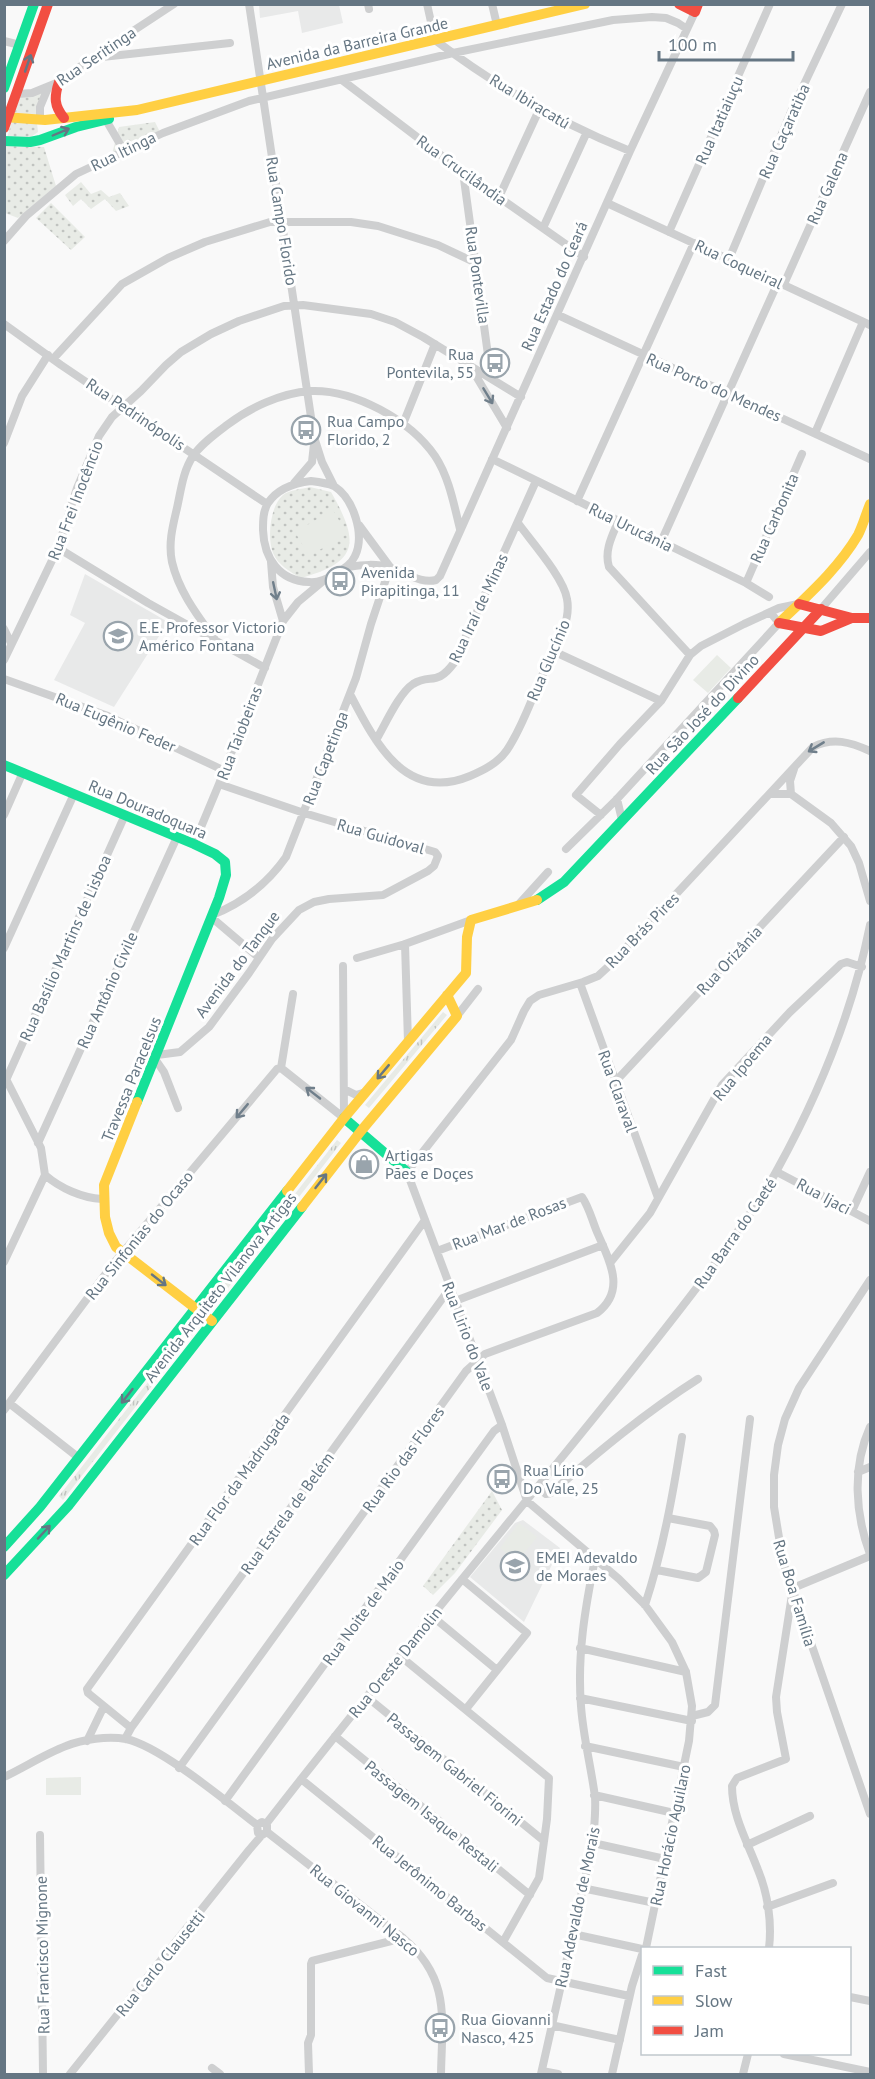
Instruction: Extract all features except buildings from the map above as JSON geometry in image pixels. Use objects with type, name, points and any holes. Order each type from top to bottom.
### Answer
[{"type":"main road","points":[[4,88],[34,4]]},
{"type":"main road","points":[[6,121],[48,4]]},
{"type":"main road","name":"Avenida da Barreira Grande","points":[[6,121],[64,118],[137,110],[585,4]]},
{"type":"main road","points":[[679,4],[696,8]]},
{"type":"main road","points":[[59,82],[54,96],[54,105],[64,118]]},
{"type":"main road","name":"Avenida da Barreira Grande","points":[[4,141],[30,142],[49,138],[76,127],[137,110]]},
{"type":"main road","points":[[30,142],[40,134],[42,128],[40,120]]},
{"type":"main road","points":[[799,604],[851,544],[870,504]]},
{"type":"main road","points":[[799,604],[852,618],[870,618]]},
{"type":"main road","name":"Rua São José do Divino","points":[[779,623],[799,604]]},
{"type":"main road","name":"Rua São José do Divino","points":[[471,920],[541,899],[554,891],[821,609]]},
{"type":"main road","points":[[779,623],[825,630],[852,618]]},
{"type":"main road","name":"Rua Douradoquara","points":[[4,765],[224,857],[228,863],[227,873],[212,916]]},
{"type":"main road","name":"Travessa Paracelsus","points":[[123,1252],[112,1240],[102,1199],[104,1185],[212,916]]},
{"type":"main road","name":"Avenida Arquiteto Vilanova Artigas","points":[[4,1547],[79,1458],[344,1118],[466,973],[467,937],[471,920]]},
{"type":"main road","points":[[447,995],[457,1016]]},
{"type":"main road","name":"Avenida Arquiteto Vilanova Artigas","points":[[4,1575],[69,1505],[361,1131],[457,1016]]},
{"type":"main road","points":[[344,1118],[407,1172]]},
{"type":"main road","points":[[123,1252],[212,1321]]},
{"type":"street","name":"Rua Seritinga","points":[[17,94],[32,93],[59,82],[174,4]]},
{"type":"street","name":"Rua Campo Florido","points":[[249,4],[314,437],[322,462],[334,486]]},
{"type":"street","points":[[427,4],[435,40]]},
{"type":"street","points":[[492,4],[497,25]]},
{"type":"street","name":"Rua Caçaratiba","points":[[729,259],[790,112],[842,4]]},
{"type":"street","name":"Rua Itatiaiuçu","points":[[669,232],[769,6]]},
{"type":"street","name":"Rua Estado do Ceará","points":[[390,567],[424,581],[436,580],[440,576],[696,8]]},
{"type":"street","name":"Avenida da Barreira Grande","points":[[263,97],[453,53],[613,20],[652,16],[678,22],[687,30]]},
{"type":"street","name":"Rua Ibiracatú","points":[[435,40],[539,110],[586,134],[630,151]]},
{"type":"street","points":[[4,41],[20,45]]},
{"type":"street","points":[[92,58],[230,43]]},
{"type":"street","name":"Rua Crucilândia","points":[[342,80],[463,172],[584,257]]},
{"type":"street","name":"Rua Seritinga","points":[[40,120],[40,107],[48,88]]},
{"type":"street","name":"Rua Galena","points":[[661,542],[870,92]]},
{"type":"street","name":"Rua Itinga","points":[[4,241],[26,216],[76,174],[201,117],[263,97]]},
{"type":"street","points":[[499,197],[539,110]]},
{"type":"street","points":[[106,120],[124,151]]},
{"type":"street","points":[[543,228],[586,134]]},
{"type":"street","name":"Rua Pontevilla","points":[[463,172],[491,377]]},
{"type":"street","name":"Rua Coqueiral","points":[[608,203],[867,323]]},
{"type":"street","points":[[4,443],[22,396],[50,357],[122,284],[205,242],[270,222],[351,222],[378,226],[438,245],[476,263]]},
{"type":"street","points":[[577,501],[694,243]]},
{"type":"street","name":"Rua Frei Inocêncio","points":[[4,660],[58,548],[70,506],[94,445],[112,417],[181,352],[211,334],[267,311],[294,305],[384,317],[435,344],[521,397]]},
{"type":"street","name":"Rua Porto do Mendes","points":[[558,315],[870,459]]},
{"type":"street","points":[[815,433],[867,323]]},
{"type":"street","name":"Rua Pedrinópolis","points":[[4,324],[267,504]]},
{"type":"street","points":[[403,424],[435,344]]},
{"type":"street","name":"Rua Frei Inocêncio","points":[[469,365],[507,428]]},
{"type":"street","points":[[216,641],[183,591],[172,559],[172,531],[187,466],[194,454],[212,437],[246,412],[265,403],[308,391],[336,393],[384,411],[403,424],[425,444],[436,458],[448,486],[460,529]]},
{"type":"street","name":"Rua Campo Florido","points":[[294,483],[312,462],[314,437]]},
{"type":"street","name":"Rua Carbonita","points":[[746,583],[802,454]]},
{"type":"street","name":"Rua Urucânia","points":[[492,459],[746,583],[770,597]]},
{"type":"street","points":[[283,621],[265,547],[263,517],[267,504],[276,494],[294,483],[311,481],[334,486],[346,499],[356,520],[390,567]]},
{"type":"street","name":"Rua Iraí de Minas","points":[[376,740],[408,688],[420,681],[441,677],[454,663],[536,481]]},
{"type":"street","points":[[348,567],[355,556],[360,535],[356,520]]},
{"type":"street","points":[[618,522],[606,558],[609,567],[690,655]]},
{"type":"street","name":"Rua Glucínio","points":[[376,740],[402,771],[438,783],[459,781],[482,771],[497,762],[507,752],[568,616],[567,595],[563,585],[518,523]]},
{"type":"street","points":[[58,548],[265,668]]},
{"type":"street","points":[[821,609],[870,552]]},
{"type":"street","points":[[270,560],[278,571],[288,577],[311,583],[323,581],[348,567],[373,564],[390,567]]},
{"type":"street","name":"Rua Capetinga","points":[[212,916],[248,896],[275,873],[286,857],[350,694],[390,567]]},
{"type":"street","name":"Rua Taiobeiras","points":[[194,844],[283,621],[298,602],[323,581]]},
{"type":"street","points":[[601,815],[576,795],[661,701],[690,655],[701,646],[770,612],[799,604]]},
{"type":"street","points":[[770,612],[779,623]]},
{"type":"street","name":"Rua São José do Divino","points":[[566,849],[617,799],[779,623]]},
{"type":"street","points":[[4,629],[11,643]]},
{"type":"street","points":[[553,651],[661,701]]},
{"type":"street","name":"Rua Eugênio Feder","points":[[4,679],[108,716],[225,771]]},
{"type":"street","points":[[350,694],[376,740]]},
{"type":"street","name":"Rua Brás Pires","points":[[407,1172],[511,1040],[530,1001],[539,995],[598,976],[813,747],[823,742],[846,742],[870,751]]},
{"type":"street","points":[[791,794],[790,781],[795,766]]},
{"type":"street","points":[[4,814],[23,772]]},
{"type":"street","name":"Rua Guidoval","points":[[219,784],[304,813],[435,852],[438,856]]},
{"type":"street","points":[[4,948],[74,794]]},
{"type":"street","points":[[771,794],[791,794],[823,817],[844,837],[860,863],[868,882],[870,902]]},
{"type":"street","points":[[617,799],[622,820]]},
{"type":"street","name":"Rua Basílio Martins de Lisboa","points":[[5,1079],[125,815]]},
{"type":"street","name":"Rua Antônio Civile","points":[[38,1143],[177,837]]},
{"type":"street","name":"Rua Orizânia","points":[[615,1082],[844,837]]},
{"type":"street","name":"Avenida do Tanque","points":[[156,1057],[180,1052],[209,1028],[258,957],[281,927],[299,910],[314,902],[329,898],[383,895],[428,871],[434,866],[438,856]]},
{"type":"street","points":[[518,906],[548,872]]},
{"type":"street","points":[[212,916],[258,957]]},
{"type":"street","points":[[357,958],[405,944],[471,920]]},
{"type":"street","name":"Rua Barra do Caeté","points":[[527,1501],[679,1312],[750,1214],[777,1172],[817,1088],[838,1036],[862,967],[870,925]]},
{"type":"street","points":[[405,944],[408,1042]]},
{"type":"street","name":"Rua Ipoema","points":[[610,1263],[650,1213],[722,1085],[790,1012],[841,964],[847,962],[862,967]]},
{"type":"street","points":[[343,966],[344,1118]]},
{"type":"street","name":"Rua Claraval","points":[[580,983],[658,1198]]},
{"type":"street","name":"Avenida Arquiteto Vilanova Artigas","points":[[457,1016],[478,989]]},
{"type":"street","points":[[293,994],[281,1068],[344,1118]]},
{"type":"street","points":[[156,1057],[178,1108]]},
{"type":"street","name":"Rua Sinfonias do Ocaso","points":[[7,1406],[123,1252],[277,1069],[281,1068]]},
{"type":"street","points":[[4,1262],[45,1176],[44,1156],[5,1079]]},
{"type":"street","points":[[344,1089],[356,1095],[367,1091]]},
{"type":"street","name":"Rua Lirio do Vale","points":[[407,1172],[502,1425],[527,1501]]},
{"type":"street","name":"Rua Ijaci","points":[[777,1172],[870,1221]]},
{"type":"street","points":[[852,1211],[870,1172]]},
{"type":"street","points":[[45,1176],[62,1187],[90,1199],[102,1199]]},
{"type":"street","name":"Rua Rio das Flores","points":[[179,1768],[466,1371],[485,1354],[597,1313],[611,1298],[614,1287],[610,1263],[582,1197]]},
{"type":"street","name":"Rua Mar de Rosas","points":[[437,1251],[582,1197]]},
{"type":"street","name":"Rua Flor da Madrugada","points":[[131,1728],[103,1708],[87,1693],[87,1689],[425,1220]]},
{"type":"street","points":[[455,1301],[603,1245]]},
{"type":"street","name":"Rua Boa Família","points":[[870,1280],[799,1388],[785,1419],[778,1445],[774,1475],[774,1507],[781,1554],[870,1814]]},
{"type":"street","name":"Rua Estrela de Belém","points":[[125,1739],[450,1288]]},
{"type":"street","points":[[537,1488],[546,1494],[551,1493],[623,1433],[698,1379]]},
{"type":"street","points":[[7,1406],[79,1458]]},
{"type":"street","points":[[580,1698],[692,1718],[708,1713],[715,1705],[750,1419]]},
{"type":"street","name":"Rua Noite de Maio","points":[[225,1801],[494,1431],[502,1425]]},
{"type":"street","points":[[770,1947],[764,1887],[747,1845],[732,1786],[737,1778],[786,1759],[776,1696],[793,1588],[870,1555],[862,1529],[858,1472],[870,1427]]},
{"type":"street","points":[[645,1605],[657,1570],[682,1437]]},
{"type":"street","points":[[858,1472],[870,1467]]},
{"type":"street","name":"Rua Horácio Aguilaro","points":[[527,1501],[619,1579],[645,1605],[672,1642],[686,1672],[692,1718],[675,1813],[644,1947]]},
{"type":"street","name":"Rua Oreste Damolin","points":[[262,1829],[527,1501]]},
{"type":"street","points":[[657,1570],[698,1578],[703,1576],[715,1535],[710,1526],[668,1518]]},
{"type":"street","name":"Rua Adevaldo de Morais","points":[[541,2073],[593,1842],[596,1813],[580,1698],[580,1648],[595,1559]]},
{"type":"street","points":[[462,1579],[526,1632],[466,1709]]},
{"type":"street","points":[[432,1616],[497,1670]]},
{"type":"street","points":[[580,1648],[686,1672]]},
{"type":"street","points":[[400,1656],[549,1778],[539,1878],[503,1942]]},
{"type":"street","name":"Passagem Gabriel Fiorini","points":[[367,1697],[544,1841]]},
{"type":"street","points":[[87,1741],[103,1708]]},
{"type":"street","name":"Passagem Isaque Restali","points":[[335,1736],[530,1895]]},
{"type":"street","name":"Rua Giovanni Nasco","points":[[4,1777],[60,1749],[87,1741],[125,1739],[145,1746],[179,1768],[262,1829],[419,1951],[427,1962],[442,2005],[441,2074]]},
{"type":"street","points":[[585,1746],[684,1767]]},
{"type":"street","name":"Rua Jerônimo Barbas","points":[[301,1779],[547,1978],[629,1996]]},
{"type":"street","points":[[594,1795],[675,1813]]},
{"type":"street","points":[[747,1845],[810,1816]]},
{"type":"street","name":"Rua Carlo Clausetti","points":[[70,2074],[249,1850],[262,1829]]},
{"type":"street","name":"Rua Francisco Mignone","points":[[40,1836],[44,2074]]},
{"type":"street","points":[[593,1842],[664,1859]]},
{"type":"street","points":[[767,1907],[833,1883]]},
{"type":"street","points":[[582,1888],[655,1904]]},
{"type":"street","points":[[573,1934],[641,1948]]},
{"type":"street","points":[[309,2074],[308,2043],[311,2036],[312,1960],[403,1938]]},
{"type":"street","points":[[612,2074],[629,1996],[641,1958]]},
{"type":"street","points":[[851,1997],[870,2001]]},
{"type":"street","points":[[551,2025],[620,2040]]},
{"type":"street","points":[[743,2074],[748,2055]]},
{"type":"street","points":[[789,2055],[870,2072]]},
{"type":"street","points":[[212,2068],[220,2074]]},
{"type":"street","points":[[541,2073],[558,2074]]},
{"type":"shaded area","points":[[259,5],[339,5],[343,23],[302,33],[298,11],[260,18]]},
{"type":"shaded area","name":"E.E. Professor Victorio Américo Fontana","points":[[85,574],[168,622],[114,707],[54,680],[85,623],[70,615]]},
{"type":"shaded area","name":"EMEI Adevaldo de Moraes","points":[[523,1520],[560,1548],[524,1622],[470,1577],[515,1523]]},
{"type":"green space","points":[[43,93],[37,106],[36,118],[14,115],[20,96]]},
{"type":"green space","points":[[12,120],[37,123],[38,132],[28,139],[7,138]]},
{"type":"green space","points":[[155,122],[160,132],[112,154],[119,127]]},
{"type":"green space","points":[[4,146],[44,147],[56,186],[18,218],[5,213]]},
{"type":"green space","points":[[81,182],[91,194],[101,190],[109,197],[120,193],[129,206],[116,211],[105,199],[91,209],[81,199],[73,206],[65,195]]},
{"type":"green space","points":[[51,203],[85,237],[71,250],[36,218]]},
{"type":"green space","points":[[310,487],[331,492],[346,524],[349,547],[344,557],[335,565],[301,578],[285,568],[275,557],[270,539],[271,522],[275,507],[283,495]]},
{"type":"green space","points":[[333,510],[347,534],[309,556],[295,532]]},
{"type":"green space","points":[[717,655],[731,668],[708,693],[693,680]]},
{"type":"green space","points":[[443,1012],[447,1015],[369,1108],[365,1105]]},
{"type":"green space","points":[[337,1140],[341,1143],[63,1500],[59,1496]]},
{"type":"green space","points":[[492,1491],[502,1510],[455,1573],[433,1595],[423,1586]]},
{"type":"green space","points":[[519,1523],[537,1537],[517,1562],[500,1548]]},
{"type":"green space","points":[[81,1777],[81,1795],[46,1795],[46,1778]]},
{"type":"traffic: fast","points":[[4,88],[34,4]]},
{"type":"traffic: fast","points":[[4,141],[40,140],[76,127],[109,119]]},
{"type":"traffic: fast","points":[[537,900],[564,882],[738,698]]},
{"type":"traffic: fast","points":[[4,765],[194,844],[215,854],[225,862],[226,875],[219,898],[137,1102]]},
{"type":"traffic: fast","points":[[344,1118],[407,1172]]},
{"type":"traffic: fast","points":[[4,1547],[40,1507],[287,1191]]},
{"type":"traffic: fast","points":[[4,1575],[69,1505],[302,1207]]},
{"type":"traffic: slow","points":[[4,117],[45,120],[137,110],[585,4]]},
{"type":"traffic: slow","points":[[779,623],[822,582],[841,559],[858,535],[870,504]]},
{"type":"traffic: slow","points":[[287,1191],[344,1118],[466,973],[467,937],[471,920],[537,900]]},
{"type":"traffic: slow","points":[[302,1207],[361,1131],[457,1016],[447,995]]},
{"type":"traffic: slow","points":[[137,1102],[104,1185],[105,1217],[109,1233],[116,1247],[212,1321]]},
{"type":"traffic: jam","points":[[4,128],[48,4]]},
{"type":"traffic: jam","points":[[679,4],[695,12],[698,4]]},
{"type":"traffic: jam","points":[[59,82],[56,101],[64,118]]},
{"type":"traffic: jam","points":[[799,604],[852,618],[870,618]]},
{"type":"traffic: jam","points":[[738,698],[821,609]]},
{"type":"traffic: jam","points":[[779,623],[821,631],[852,618]]},
{"type":"place","name":"Rua Pontevila, 55","points":[[495,363]]},
{"type":"place","name":"Rua Campo Florido, 2","points":[[306,430]]},
{"type":"place","name":"Avenida Pirapitinga, 11","points":[[340,581]]},
{"type":"place","name":"E.E. Professor Victorio Américo Fontana","points":[[118,636]]},
{"type":"place","name":"Artigas Pães e Doçes","points":[[364,1164]]},
{"type":"place","name":"Rua Lírio Do Vale, 25","points":[[502,1479]]},
{"type":"place","name":"EMEI Adevaldo de Moraes","points":[[515,1566]]},
{"type":"place","name":"Rua Giovanni Nasco, 425","points":[[440,2028]]}]
